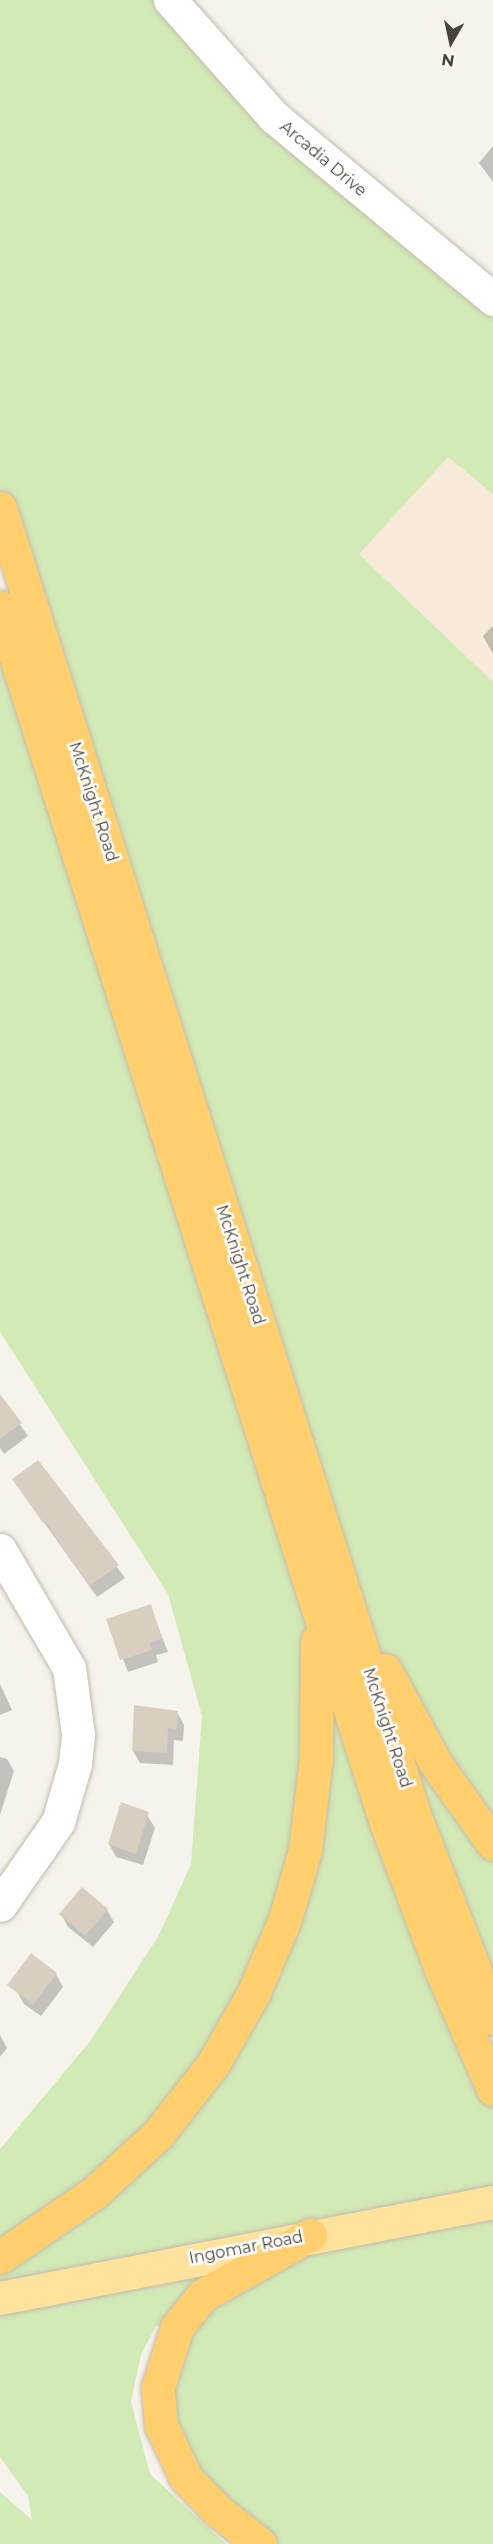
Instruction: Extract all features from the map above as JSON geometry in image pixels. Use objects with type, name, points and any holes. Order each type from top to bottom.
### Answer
[{"type":"highway","name":"McKnight Road","points":[[0,508],[328,1592],[386,1823],[442,1972],[493,2089]]},
{"type":"highway","name":"McKnight Road","points":[[0,607],[328,1592],[493,2018]]},
{"type":"highway","points":[[328,1592],[414,1728],[493,1844]]},
{"type":"highway","points":[[0,2257],[95,2192],[158,2134],[213,2064],[254,1992],[285,1919],[305,1850],[328,1592]]},
{"type":"highway","points":[[260,2544],[218,2511],[186,2478],[161,2425],[158,2387],[177,2327],[203,2295],[310,2235]]},
{"type":"main road","name":"Ingomar Road","points":[[0,2298],[310,2235],[493,2202]]},
{"type":"street","name":"Arcadia Drive","points":[[170,0],[274,117],[493,299]]},
{"type":"street","points":[[0,1550],[53,1635],[69,1668],[78,1735],[75,1764],[58,1822],[0,1905]]},
{"type":"shaded area","points":[[448,456],[493,494],[493,682],[359,554]]},
{"type":"green space","points":[[0,0],[170,0],[493,299],[493,494],[448,457],[359,554],[493,682],[493,2018],[0,508]]},
{"type":"green space","points":[[0,607],[493,2089],[493,2544],[260,2544],[167,2443],[177,2327],[156,2326],[141,2355],[131,2402],[150,2474],[226,2544],[0,2544],[0,2492],[32,2520],[28,2496],[0,2457],[0,2149],[91,2040],[159,1935],[191,1864],[202,1716],[168,1594],[0,1332]]},
{"type":"building","points":[[0,1394],[22,1423],[0,1439]]},
{"type":"building","points":[[38,1460],[119,1565],[89,1586],[45,1521],[43,1523],[12,1479]]},
{"type":"building","points":[[151,1604],[162,1639],[150,1643],[152,1650],[120,1660],[106,1619]]},
{"type":"building","points":[[134,1705],[178,1711],[177,1729],[168,1728],[167,1753],[132,1751]]},
{"type":"building","points":[[121,1802],[149,1812],[136,1854],[108,1844]]},
{"type":"building","points":[[82,1887],[108,1909],[85,1936],[59,1914]]},
{"type":"building","points":[[31,1953],[57,1973],[33,2005],[7,1985]]}]
